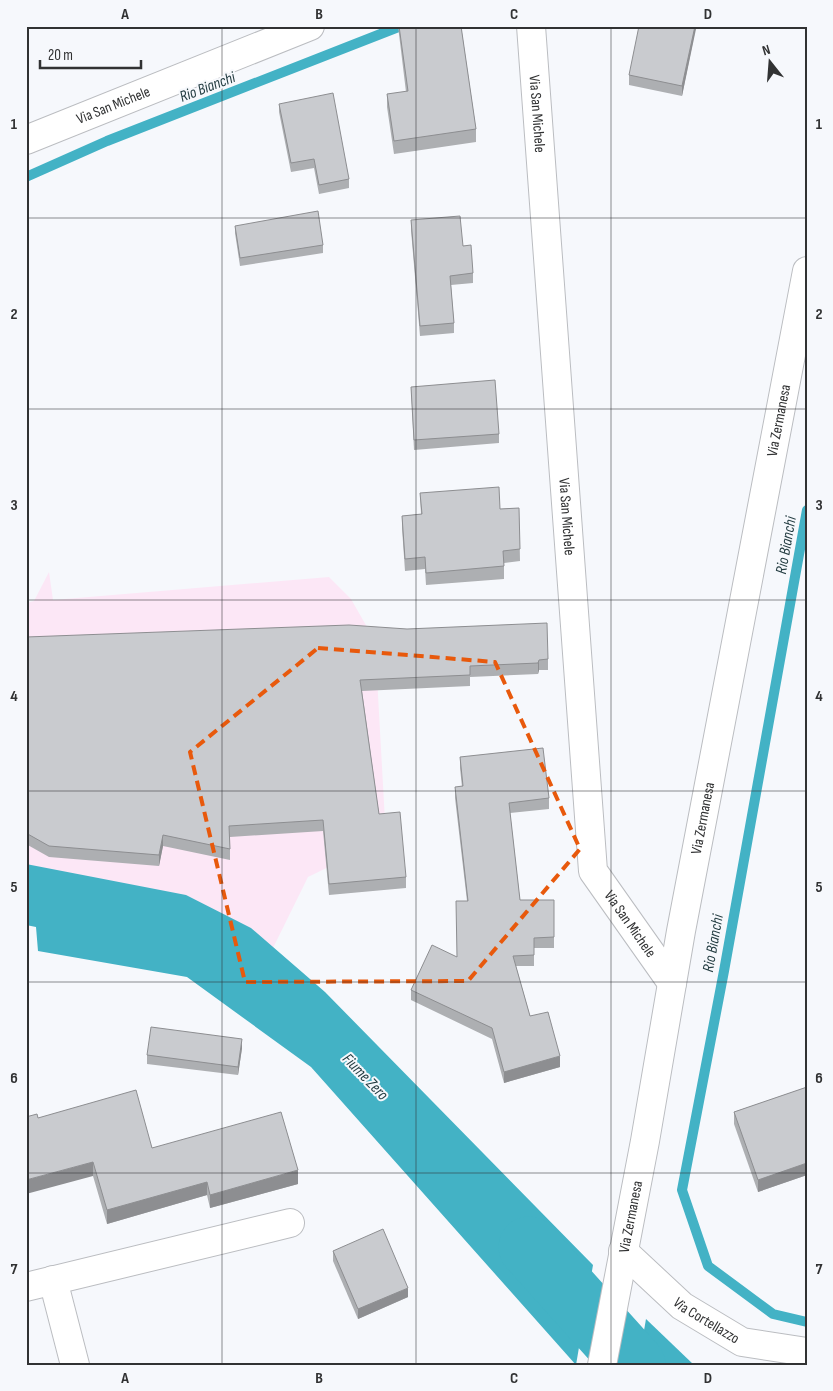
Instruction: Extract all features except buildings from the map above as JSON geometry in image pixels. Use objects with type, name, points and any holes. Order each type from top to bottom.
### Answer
[{"type":"street","name":"Via San Michele","points":[[26,140],[310,26]]},
{"type":"street","name":"Via San Michele","points":[[531,26],[593,870],[672,984]]},
{"type":"street","name":"Via Zermanesa","points":[[602,1365],[807,271]]},
{"type":"street","points":[[26,1287],[290,1223]]},
{"type":"street","name":"Via Cortellazzo","points":[[623,1251],[682,1306],[742,1342],[807,1352]]},
{"type":"street","points":[[53,1280],[74,1365]]},
{"type":"highlighted area","points":[[318,648],[495,662],[580,849],[468,981],[245,982],[190,752]]},
{"type":"shaded area","points":[[49,572],[53,600],[329,577],[351,599],[375,641],[386,839],[308,877],[273,948],[251,928],[26,864],[26,603],[34,601]]},
{"type":"water","points":[[26,864],[186,895],[251,928],[325,992],[593,1265],[576,1365],[311,1067],[187,977],[38,951],[36,927],[26,925]]},
{"type":"water","points":[[646,1319],[694,1365],[638,1365]]},
{"type":"waterway","name":"Rio Bianchi","points":[[26,177],[107,141],[401,26]]},
{"type":"waterway","name":"Rio Bianchi","points":[[807,510],[724,971],[682,1190],[708,1266],[773,1314],[807,1322]]},
{"type":"waterway","name":"Fiume Zero","points":[[529,1247],[635,1365]]}]
